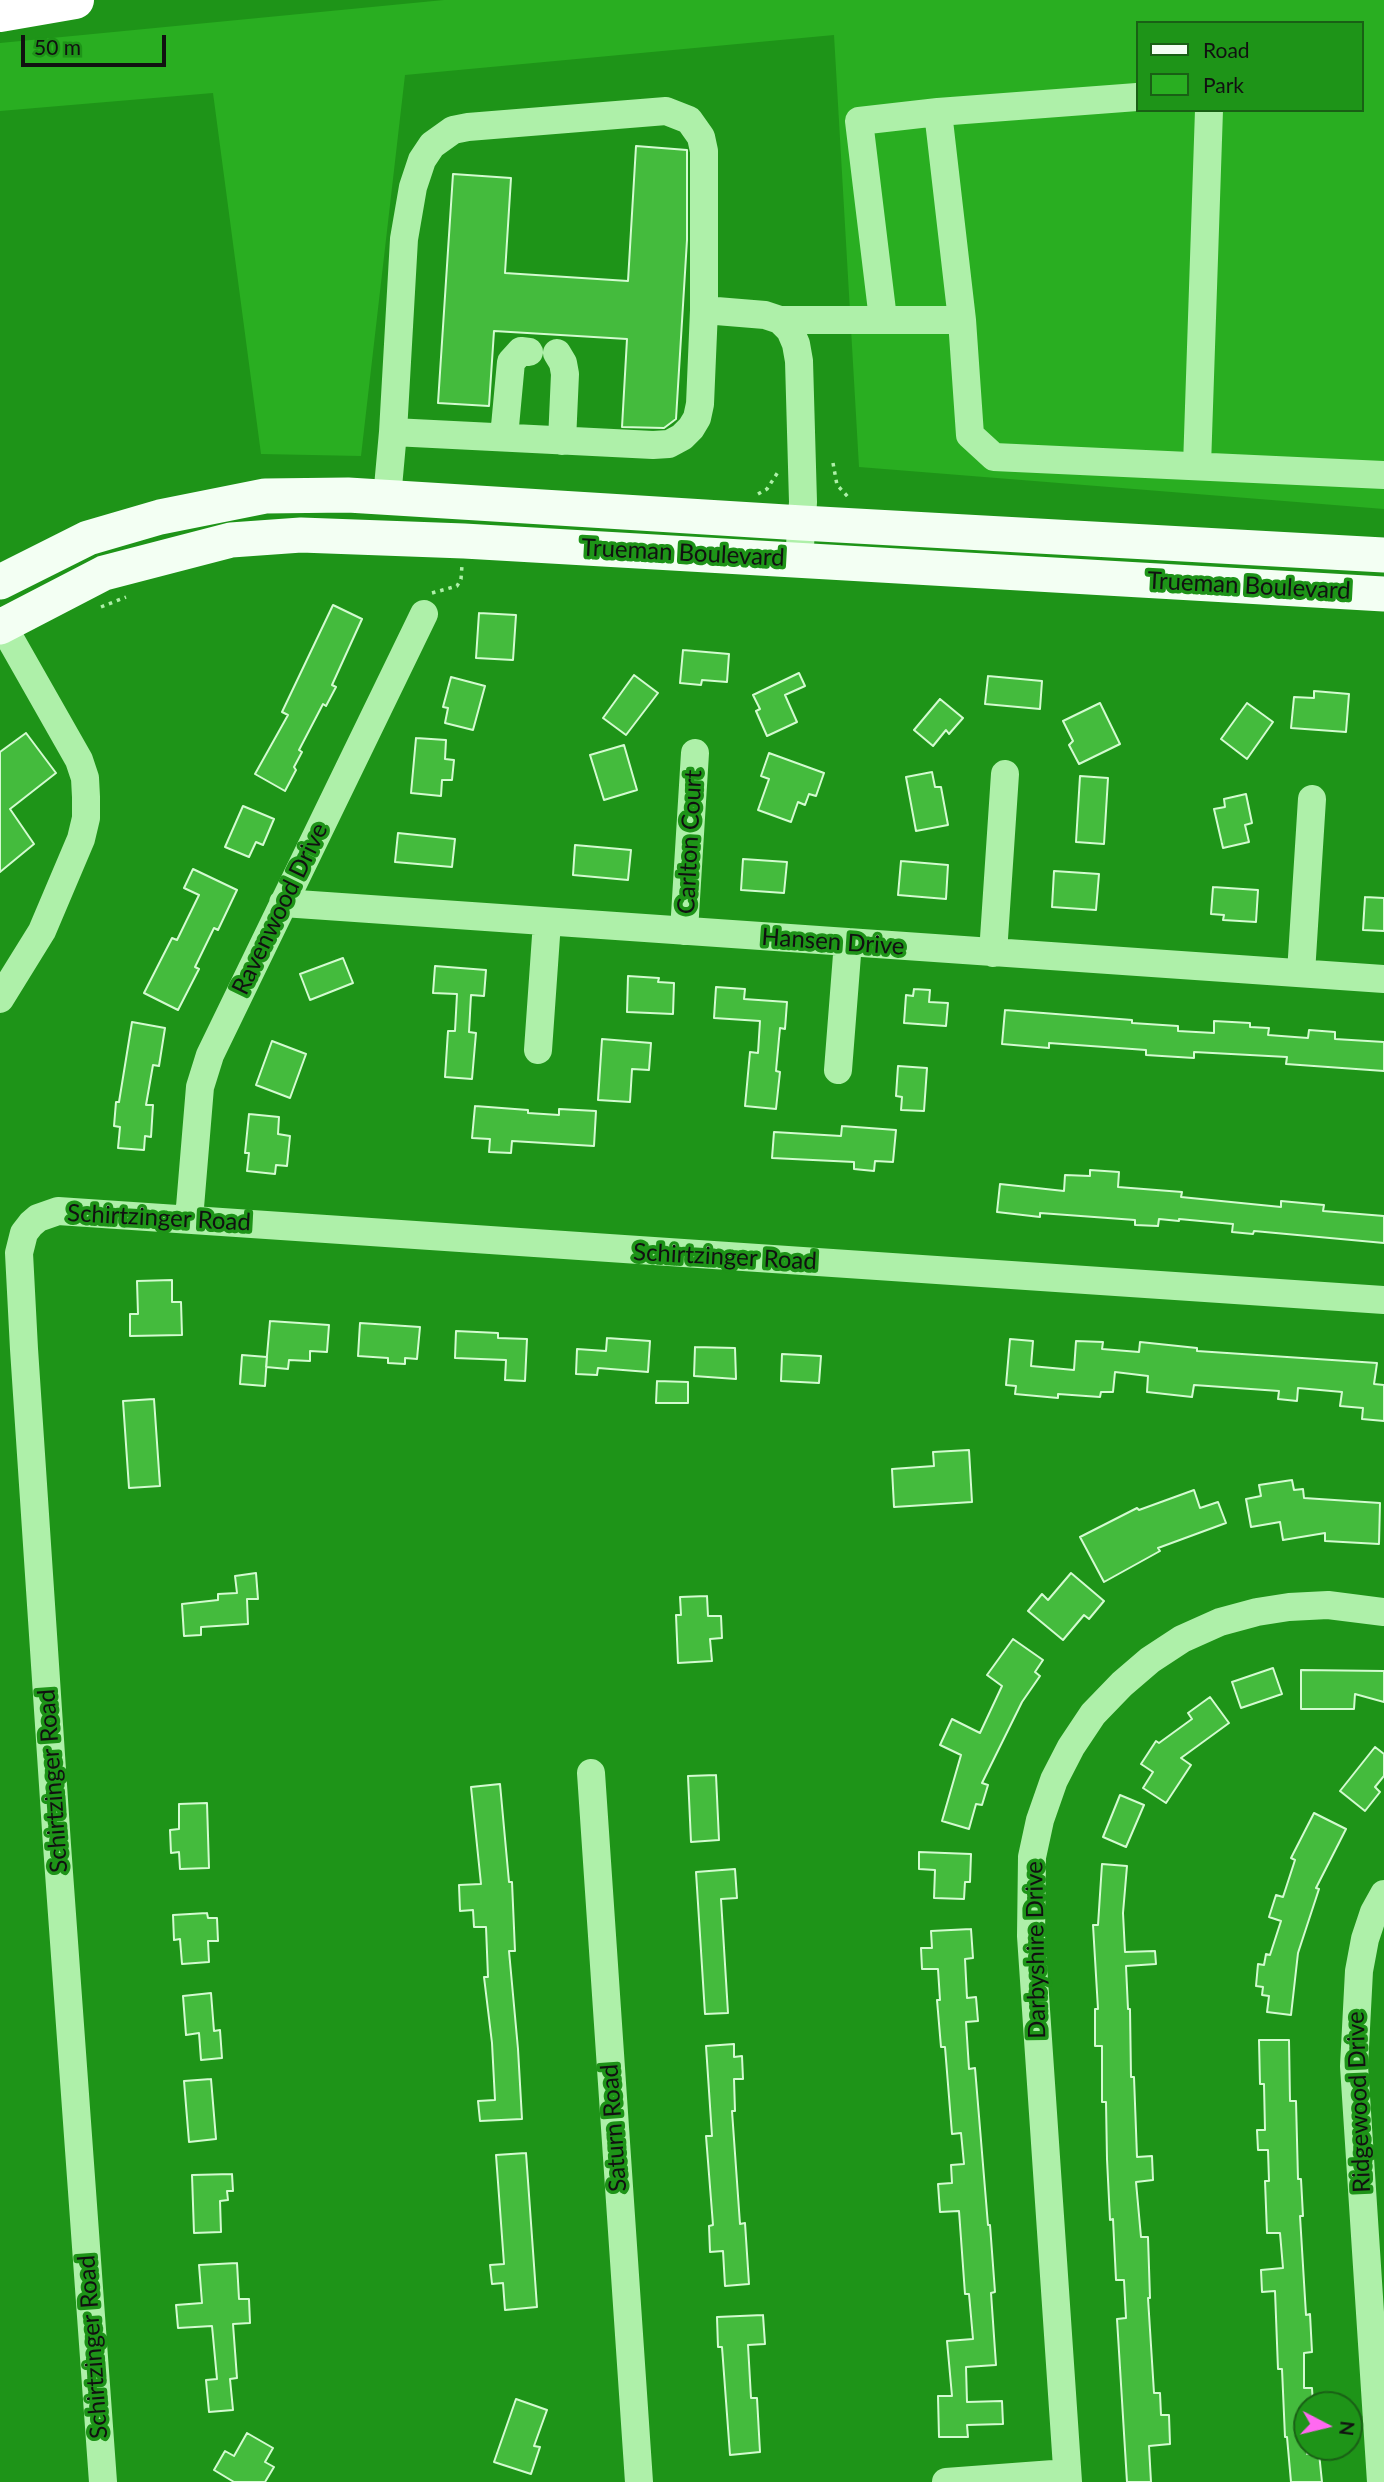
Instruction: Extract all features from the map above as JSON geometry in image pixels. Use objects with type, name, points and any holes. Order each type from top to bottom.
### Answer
[{"type":"highway","points":[[0,4],[47,0]]},
{"type":"highway","points":[[0,13],[75,0]]},
{"type":"main road","name":"Trueman Boulevard","points":[[0,582],[88,538],[184,512],[265,496],[348,495],[1384,555]]},
{"type":"main road","name":"Trueman Boulevard","points":[[1,625],[104,573],[231,540],[301,535],[460,558],[799,560],[1384,594]]},
{"type":"street","points":[[883,319],[859,121],[938,112],[1136,97]]},
{"type":"street","points":[[387,498],[404,239],[413,187],[422,160],[432,145],[453,130],[468,127],[666,111],[689,120],[701,137],[704,151],[704,310],[700,404],[697,418],[691,428],[669,444],[653,445],[393,432]]},
{"type":"street","points":[[938,112],[961,320],[970,435],[994,457],[1384,475]]},
{"type":"street","points":[[1197,466],[1209,112]]},
{"type":"street","points":[[704,310],[765,315],[780,320],[961,320]]},
{"type":"street","points":[[780,320],[793,337],[799,361],[802,523],[799,560]]},
{"type":"street","points":[[504,438],[511,362],[521,351],[529,352]]},
{"type":"street","points":[[557,353],[564,363],[565,374],[562,441]]},
{"type":"street","name":"Ravenwood Drive","points":[[189,1219],[200,1087],[210,1055],[424,614]]},
{"type":"street","points":[[1,625],[79,760],[85,778],[86,797],[86,818],[81,839],[42,931],[4,986]]},
{"type":"street","name":"Carlton Court","points":[[684,931],[695,753]]},
{"type":"street","points":[[993,953],[1005,774]]},
{"type":"street","points":[[1301,973],[1312,799]]},
{"type":"street","name":"Hansen Drive","points":[[283,903],[1384,979]]},
{"type":"street","points":[[538,1050],[547,922]]},
{"type":"street","points":[[838,1070],[848,943]]},
{"type":"street","name":"Schirtzinger Road","points":[[103,2482],[58,1856],[19,1253],[24,1233],[38,1218],[58,1211],[1384,1300]]},
{"type":"street","name":"Darbyshire Drive","points":[[1067,2478],[1031,1936],[1032,1857],[1047,1800],[1071,1746],[1093,1714],[1150,1660],[1182,1639],[1220,1622],[1289,1607],[1328,1605],[1384,1612]]},
{"type":"street","name":"Saturn Road","points":[[591,1773],[639,2482]]},
{"type":"street","name":"Ridgewood Drive","points":[[1381,2482],[1382,2452],[1353,2066],[1359,1971],[1364,1939],[1384,1894]]},
{"type":"street","points":[[946,2482],[1067,2478]]},
{"type":"path","points":[[424,614],[433,591],[457,586],[461,579],[460,558]]},
{"type":"path","points":[[95,610],[131,595]]},
{"type":"green space","points":[[444,0],[1384,0],[1384,509],[859,467],[834,35],[405,75],[361,456],[261,454],[213,93],[0,111],[0,43]]},
{"type":"building","points":[[636,146],[687,150],[687,240],[676,419],[664,428],[622,427],[627,339],[494,331],[489,406],[438,403],[453,174],[511,178],[505,273],[628,281]]},
{"type":"building","points":[[333,605],[362,619],[332,685],[336,687],[326,706],[323,704],[299,750],[302,752],[294,767],[296,770],[285,791],[255,774],[288,715],[282,712]]},
{"type":"building","points":[[479,613],[516,615],[513,660],[476,658]]},
{"type":"building","points":[[683,650],[729,654],[727,682],[702,680],[701,685],[680,683]]},
{"type":"building","points":[[799,673],[805,686],[785,695],[797,722],[767,736],[756,711],[760,709],[753,695]]},
{"type":"building","points":[[634,675],[658,693],[626,735],[603,718]]},
{"type":"building","points":[[988,676],[1042,681],[1040,709],[985,704]]},
{"type":"building","points":[[451,677],[485,686],[473,730],[445,723],[448,708],[443,707]]},
{"type":"building","points":[[1314,691],[1349,694],[1346,732],[1291,728],[1294,697],[1314,698]]},
{"type":"building","points":[[940,699],[963,718],[949,734],[946,730],[933,746],[914,730]]},
{"type":"building","points":[[1100,703],[1120,744],[1079,764],[1069,745],[1073,741],[1063,721]]},
{"type":"building","points":[[1247,703],[1273,722],[1247,759],[1221,739]]},
{"type":"building","points":[[26,733],[56,773],[10,809],[34,844],[0,872],[0,752]]},
{"type":"building","points":[[416,738],[446,740],[445,759],[454,760],[452,780],[442,780],[441,796],[411,793]]},
{"type":"building","points":[[624,745],[637,790],[604,800],[590,755]]},
{"type":"building","points":[[769,753],[824,773],[816,796],[809,794],[805,805],[798,802],[791,822],[758,810],[769,779],[761,776]]},
{"type":"building","points":[[932,772],[935,787],[941,787],[948,825],[916,831],[906,777]]},
{"type":"building","points":[[1080,776],[1108,778],[1104,844],[1076,842]]},
{"type":"building","points":[[1246,794],[1252,823],[1245,825],[1249,842],[1223,848],[1214,809],[1225,807],[1224,799]]},
{"type":"building","points":[[243,806],[274,819],[263,845],[256,842],[249,857],[225,847]]},
{"type":"building","points":[[398,833],[455,839],[452,867],[395,862]]},
{"type":"building","points":[[575,845],[631,850],[628,880],[573,875]]},
{"type":"building","points":[[743,859],[787,862],[784,893],[741,890]]},
{"type":"building","points":[[901,861],[948,865],[946,899],[898,895]]},
{"type":"building","points":[[193,869],[237,890],[218,930],[214,928],[195,967],[199,969],[178,1010],[144,993],[172,938],[177,940],[199,895],[184,888]]},
{"type":"building","points":[[1054,871],[1099,874],[1096,910],[1052,907]]},
{"type":"building","points":[[1213,887],[1258,890],[1256,922],[1223,920],[1224,915],[1211,914]]},
{"type":"building","points":[[1365,897],[1384,898],[1384,931],[1363,930]]},
{"type":"building","points":[[343,958],[353,983],[310,1000],[300,974]]},
{"type":"building","points":[[435,966],[486,970],[484,996],[471,995],[469,1032],[476,1033],[472,1079],[445,1077],[448,1031],[455,1031],[457,994],[433,993]]},
{"type":"building","points":[[628,976],[659,978],[658,982],[674,983],[673,1014],[627,1012]]},
{"type":"building","points":[[716,987],[745,989],[744,999],[787,1002],[785,1029],[780,1028],[776,1071],[780,1072],[776,1109],[745,1106],[750,1052],[758,1053],[760,1021],[714,1018]]},
{"type":"building","points":[[914,989],[930,990],[929,1002],[948,1003],[946,1026],[904,1023],[906,995],[913,996]]},
{"type":"building","points":[[1005,1010],[1132,1020],[1132,1023],[1178,1026],[1178,1031],[1214,1033],[1214,1021],[1250,1023],[1250,1027],[1269,1028],[1268,1035],[1308,1038],[1309,1030],[1335,1032],[1335,1039],[1384,1042],[1384,1071],[1286,1064],[1287,1057],[1194,1052],[1194,1058],[1146,1055],[1146,1050],[1049,1043],[1049,1048],[1002,1044]]},
{"type":"building","points":[[132,1022],[165,1028],[159,1066],[153,1065],[146,1105],[153,1105],[151,1137],[145,1136],[144,1150],[118,1148],[120,1127],[114,1126],[116,1102],[119,1102]]},
{"type":"building","points":[[602,1039],[651,1043],[649,1070],[632,1069],[630,1102],[598,1100]]},
{"type":"building","points":[[272,1041],[306,1054],[290,1098],[256,1085]]},
{"type":"building","points":[[898,1066],[927,1068],[924,1111],[901,1110],[902,1097],[896,1096]]},
{"type":"building","points":[[475,1106],[559,1115],[559,1109],[596,1111],[594,1146],[512,1141],[511,1153],[489,1152],[490,1139],[472,1138]]},
{"type":"building","points":[[249,1114],[279,1117],[278,1134],[290,1136],[287,1166],[276,1165],[275,1174],[247,1171],[249,1153],[245,1153]]},
{"type":"building","points":[[842,1126],[896,1130],[893,1162],[875,1161],[874,1171],[854,1169],[854,1162],[772,1158],[774,1132],[841,1136]]},
{"type":"building","points":[[1090,1170],[1119,1172],[1118,1187],[1182,1192],[1181,1197],[1281,1207],[1281,1201],[1324,1205],[1323,1211],[1384,1216],[1384,1243],[1254,1231],[1253,1234],[1232,1232],[1233,1224],[1179,1219],[1159,1219],[1158,1226],[1135,1225],[1135,1220],[1040,1213],[1040,1217],[997,1212],[1000,1184],[1064,1191],[1065,1175],[1090,1176]]},
{"type":"building","points":[[172,1280],[172,1302],[181,1302],[182,1335],[130,1336],[130,1314],[138,1314],[137,1281]]},
{"type":"building","points":[[270,1321],[329,1325],[327,1352],[310,1351],[310,1361],[289,1360],[288,1369],[266,1367]]},
{"type":"building","points":[[360,1323],[420,1327],[417,1359],[405,1358],[405,1364],[388,1363],[388,1358],[358,1356]]},
{"type":"building","points":[[456,1331],[498,1333],[498,1338],[527,1339],[525,1381],[505,1380],[506,1360],[455,1358]]},
{"type":"building","points":[[607,1338],[650,1341],[648,1372],[598,1368],[597,1375],[576,1374],[577,1349],[606,1351]]},
{"type":"building","points":[[1010,1339],[1033,1341],[1031,1366],[1074,1370],[1076,1341],[1103,1342],[1102,1349],[1139,1352],[1140,1342],[1197,1348],[1197,1351],[1377,1363],[1374,1384],[1384,1385],[1384,1421],[1362,1419],[1363,1408],[1340,1406],[1342,1392],[1298,1388],[1297,1401],[1278,1399],[1279,1391],[1194,1385],[1192,1397],[1147,1392],[1148,1376],[1115,1372],[1113,1392],[1101,1392],[1100,1397],[1058,1394],[1058,1398],[1015,1394],[1016,1386],[1006,1385]]},
{"type":"building","points":[[695,1347],[735,1348],[736,1379],[694,1376]]},
{"type":"building","points":[[782,1354],[821,1356],[819,1383],[781,1381]]},
{"type":"building","points":[[242,1355],[267,1357],[265,1386],[240,1384]]},
{"type":"building","points":[[657,1381],[688,1382],[688,1403],[656,1403]]},
{"type":"building","points":[[154,1399],[160,1486],[129,1488],[123,1401]]},
{"type":"building","points":[[969,1450],[972,1502],[894,1507],[892,1469],[934,1466],[933,1452]]},
{"type":"building","points":[[1292,1480],[1294,1490],[1303,1489],[1304,1498],[1380,1503],[1379,1544],[1325,1541],[1325,1533],[1283,1540],[1280,1522],[1251,1527],[1246,1499],[1261,1496],[1259,1485]]},
{"type":"building","points":[[1194,1490],[1200,1508],[1218,1502],[1226,1523],[1158,1548],[1160,1551],[1104,1582],[1080,1537],[1137,1508],[1139,1510]]},
{"type":"building","points":[[256,1573],[258,1599],[247,1599],[248,1624],[201,1627],[201,1635],[184,1636],[182,1604],[218,1600],[218,1594],[237,1593],[235,1576]]},
{"type":"building","points":[[1071,1573],[1104,1601],[1089,1619],[1084,1615],[1063,1640],[1028,1611],[1042,1594],[1048,1600]]},
{"type":"building","points":[[707,1596],[708,1616],[721,1616],[722,1638],[710,1639],[712,1661],[678,1663],[676,1615],[681,1615],[680,1597]]},
{"type":"building","points":[[1013,1639],[1043,1660],[1035,1672],[1040,1676],[1022,1702],[982,1783],[988,1785],[982,1805],[976,1804],[969,1829],[942,1821],[961,1755],[940,1745],[952,1719],[980,1733],[1002,1686],[987,1675]]},
{"type":"building","points":[[1273,1668],[1282,1694],[1241,1708],[1232,1682]]},
{"type":"building","points":[[1301,1670],[1384,1671],[1384,1702],[1355,1694],[1354,1709],[1301,1709]]},
{"type":"building","points":[[1210,1697],[1229,1723],[1181,1758],[1191,1765],[1166,1803],[1143,1788],[1153,1772],[1141,1764],[1156,1741],[1159,1743],[1192,1719],[1188,1713]]},
{"type":"building","points":[[1375,1747],[1384,1754],[1384,1776],[1375,1787],[1380,1792],[1365,1811],[1340,1791]]},
{"type":"building","points":[[716,1775],[719,1840],[691,1842],[688,1776]]},
{"type":"building","points":[[500,1784],[509,1882],[512,1882],[515,1951],[509,1951],[522,2119],[480,2121],[478,2101],[495,2100],[484,1977],[488,1977],[486,1927],[474,1927],[473,1910],[460,1911],[459,1885],[481,1884],[471,1787]]},
{"type":"building","points":[[1120,1795],[1144,1805],[1126,1847],[1103,1837]]},
{"type":"building","points":[[207,1803],[209,1868],[180,1869],[179,1852],[171,1853],[170,1830],[179,1829],[179,1804]]},
{"type":"building","points":[[1314,1813],[1346,1829],[1316,1888],[1319,1889],[1298,1953],[1291,2015],[1267,2012],[1269,1996],[1262,1995],[1263,1987],[1256,1986],[1258,1964],[1264,1965],[1266,1954],[1270,1955],[1281,1921],[1269,1917],[1276,1895],[1283,1897],[1295,1860],[1291,1858]]},
{"type":"building","points":[[919,1852],[971,1854],[970,1882],[965,1882],[964,1899],[934,1898],[935,1870],[919,1869]]},
{"type":"building","points":[[1102,1864],[1127,1866],[1123,1913],[1125,1952],[1155,1951],[1156,1964],[1126,1966],[1137,2157],[1152,2156],[1153,2180],[1136,2182],[1141,2237],[1148,2237],[1148,2298],[1154,2393],[1160,2393],[1161,2415],[1169,2415],[1170,2444],[1149,2446],[1151,2482],[1127,2482],[1117,2319],[1126,2318],[1124,2280],[1116,2280],[1113,2219],[1110,2220],[1106,2102],[1102,2102],[1102,2046],[1095,2046],[1095,2009],[1098,2009],[1093,1925],[1098,1925]]},
{"type":"building","points":[[735,1869],[737,1898],[721,1899],[728,2013],[705,2014],[696,1872]]},
{"type":"building","points":[[207,1913],[208,1918],[217,1918],[218,1941],[208,1941],[209,1962],[182,1964],[180,1939],[174,1940],[173,1915]]},
{"type":"building","points":[[971,1929],[973,1958],[965,1959],[967,1998],[976,1997],[978,2021],[966,2022],[969,2069],[975,2068],[990,2225],[995,2292],[991,2293],[996,2365],[966,2367],[967,2402],[1002,2401],[1003,2424],[967,2425],[968,2437],[939,2437],[938,2396],[952,2396],[947,2341],[973,2339],[969,2294],[965,2294],[959,2211],[940,2212],[938,2184],[952,2183],[951,2165],[964,2164],[961,2133],[952,2134],[945,2047],[941,2047],[937,2000],[940,2000],[938,1969],[922,1969],[921,1948],[932,1948],[931,1931]]},
{"type":"building","points":[[211,1993],[214,2031],[220,2030],[222,2058],[201,2060],[199,2033],[186,2035],[183,1996]]},
{"type":"building","points":[[1259,2040],[1289,2040],[1290,2101],[1296,2101],[1306,2315],[1310,2314],[1312,2352],[1304,2353],[1304,2388],[1312,2388],[1312,2391],[1293,2391],[1293,2461],[1320,2461],[1322,2482],[1291,2482],[1285,2437],[1282,2369],[1278,2369],[1275,2291],[1262,2292],[1261,2270],[1283,2268],[1280,2233],[1267,2233],[1265,2181],[1269,2181],[1268,2150],[1258,2150],[1257,2130],[1265,2130],[1264,2084],[1260,2084]]},
{"type":"building","points":[[734,2044],[734,2057],[742,2056],[743,2079],[734,2079],[735,2111],[732,2111],[740,2224],[745,2223],[749,2284],[725,2286],[723,2251],[710,2252],[709,2226],[713,2225],[706,2136],[712,2136],[706,2046]]},
{"type":"building","points":[[211,2079],[216,2139],[189,2142],[184,2081]]},
{"type":"building","points":[[526,2153],[537,2307],[505,2310],[503,2283],[492,2284],[490,2265],[504,2264],[496,2155]]},
{"type":"building","points":[[232,2174],[233,2191],[227,2191],[228,2200],[220,2201],[221,2232],[194,2233],[192,2175]]},
{"type":"building","points":[[237,2263],[239,2299],[249,2299],[250,2323],[233,2324],[237,2378],[230,2379],[233,2410],[209,2412],[206,2380],[217,2379],[212,2326],[178,2328],[176,2305],[202,2303],[199,2265]]},
{"type":"building","points":[[763,2315],[765,2344],[748,2345],[751,2398],[757,2398],[760,2452],[730,2455],[722,2347],[718,2347],[717,2317]]},
{"type":"building","points":[[516,2399],[547,2410],[534,2446],[540,2447],[531,2474],[494,2462]]},
{"type":"building","points":[[247,2433],[273,2448],[265,2462],[274,2467],[265,2482],[234,2482],[214,2470],[225,2451],[234,2456]]}]
